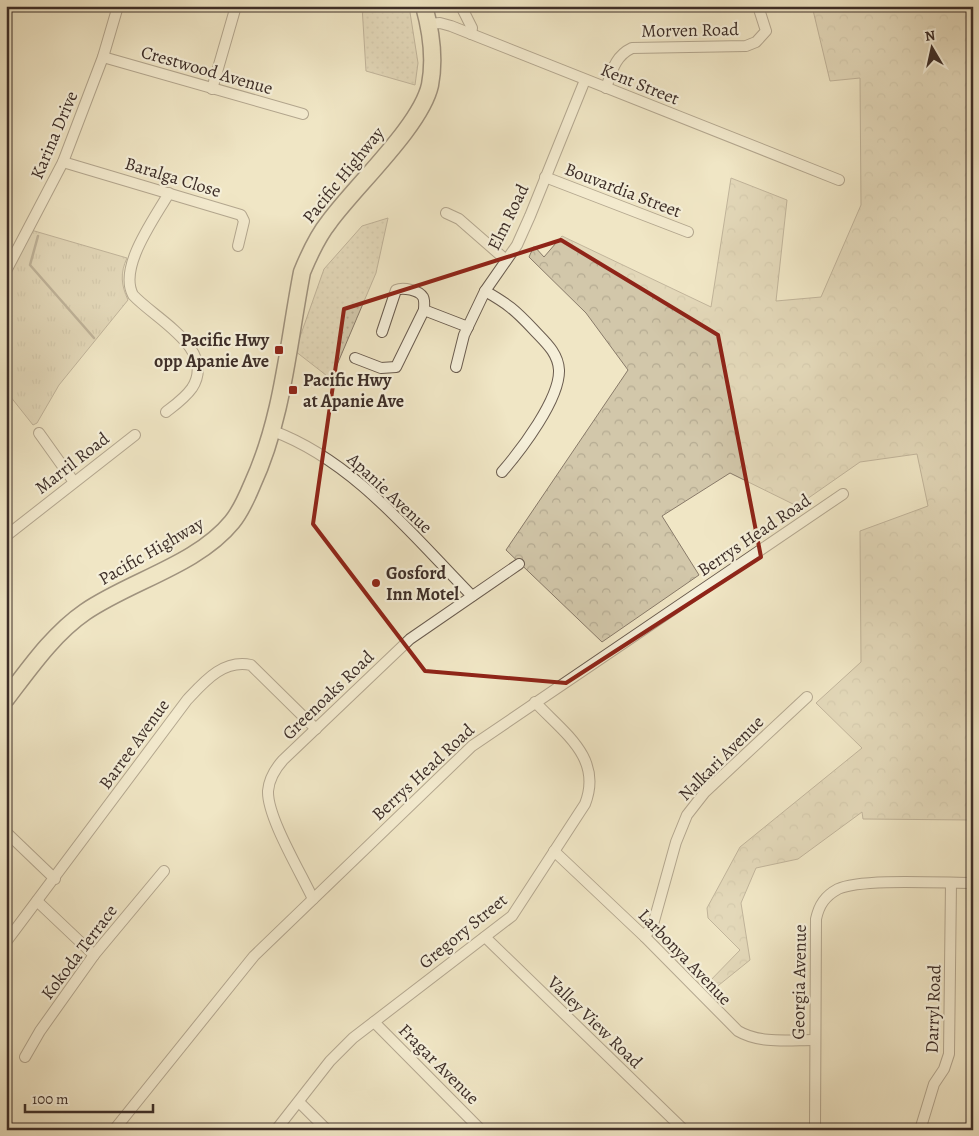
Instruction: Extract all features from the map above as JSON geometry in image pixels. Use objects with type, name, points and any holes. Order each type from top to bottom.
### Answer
[{"type":"main road","name":"Pacific Highway","points":[[6,699],[65,628],[84,613],[197,552],[223,532],[239,512],[262,464],[273,430],[302,272],[311,250],[328,223],[410,124],[430,86],[432,57],[429,24],[424,6]]},
{"type":"street","name":"Karina Drive","points":[[6,271],[63,162],[103,57],[118,6]]},
{"type":"street","points":[[212,88],[236,6]]},
{"type":"street","points":[[461,6],[472,28],[471,34]]},
{"type":"street","name":"Morven Road","points":[[606,88],[617,60],[623,53],[632,48],[746,46],[756,42],[766,31],[758,6]]},
{"type":"street","name":"Kent Street","points":[[429,24],[440,23],[471,34],[839,180]]},
{"type":"street","name":"Crestwood Avenue","points":[[103,57],[303,114]]},
{"type":"street","name":"Elm Road","points":[[456,366],[468,327],[485,292],[517,245],[585,80]]},
{"type":"street","name":"Baralga Close","points":[[63,162],[241,215],[244,221],[238,246]]},
{"type":"street","name":"Bouvardia Street","points":[[545,177],[688,232]]},
{"type":"street","points":[[166,412],[191,389],[199,371],[198,362],[194,353],[183,339],[133,295],[129,289],[128,275],[132,262],[169,192]]},
{"type":"street","points":[[446,212],[459,218],[506,260]]},
{"type":"street","points":[[355,358],[381,368],[396,366],[424,310],[423,297],[419,293],[399,288],[395,293],[382,332]]},
{"type":"street","points":[[485,292],[509,304],[552,348],[559,368],[557,388],[521,450],[502,472]]},
{"type":"street","points":[[424,310],[468,327]]},
{"type":"street","name":"Apanie Avenue","points":[[273,430],[292,438],[338,464],[397,520],[472,596]]},
{"type":"street","points":[[39,433],[74,482]]},
{"type":"street","name":"Marril Road","points":[[6,536],[135,435]]},
{"type":"street","name":"Berrys Head Road","points":[[114,1130],[254,956],[472,746],[843,494]]},
{"type":"street","name":"Greenoaks Road","points":[[313,899],[275,819],[268,790],[273,773],[405,642],[519,564]]},
{"type":"street","name":"Barree Avenue","points":[[6,942],[55,879],[187,700],[204,682],[224,668],[232,663],[251,664],[316,729]]},
{"type":"street","name":"Nalkari Avenue","points":[[645,937],[654,921],[686,815],[705,792],[807,698]]},
{"type":"street","name":"Gregory Street","points":[[276,1130],[342,1048],[517,911],[585,804],[589,795],[590,773],[583,754],[535,702]]},
{"type":"street","points":[[6,832],[55,879]]},
{"type":"street","name":"Larbonya Avenue","points":[[554,851],[645,937],[738,1031],[747,1036],[761,1039],[814,1040]]},
{"type":"street","name":"Kokoda Terrace","points":[[25,1056],[40,1031],[94,955],[164,871]]},
{"type":"street","name":"Georgia Avenue","points":[[815,1130],[816,919],[825,898],[839,889],[859,883],[973,883]]},
{"type":"street","name":"Darryl Road","points":[[920,1130],[934,1084],[944,1069],[949,1054],[951,883]]},
{"type":"street","points":[[37,901],[94,955]]},
{"type":"street","name":"Valley View Road","points":[[485,937],[684,1130]]},
{"type":"street","name":"Fragar Avenue","points":[[374,1022],[481,1130]]},
{"type":"street","points":[[299,1102],[327,1130]]},
{"type":"highlighted area","points":[[561,240],[718,335],[761,557],[566,683],[425,671],[313,524],[344,309]]},
{"type":"green space","points":[[362,6],[409,6],[418,63],[415,85],[366,71]]},
{"type":"green space","points":[[812,6],[973,6],[973,820],[863,819],[862,812],[798,859],[756,868],[741,903],[750,960],[714,989],[706,985],[740,950],[708,918],[707,908],[740,847],[862,748],[816,703],[861,662],[860,531],[928,506],[917,454],[860,462],[797,506],[730,473],[662,516],[699,575],[602,642],[506,550],[628,370],[586,313],[529,257],[534,246],[544,257],[562,236],[711,307],[731,178],[787,200],[776,301],[821,297],[861,205],[860,78],[830,81]]},
{"type":"green space","points":[[388,218],[376,273],[331,379],[295,351],[324,269],[362,226]]},
{"type":"green space","points":[[31,230],[127,258],[122,279],[128,300],[59,385],[37,423],[33,425],[6,391],[6,279]]},
{"type":"waterway","points":[[38,236],[30,265],[94,338]]},
{"type":"place","name":"Pacific Hwy opp Apanie Ave","points":[[279,350]]},
{"type":"place","name":"Pacific Hwy at Apanie Ave","points":[[293,390]]},
{"type":"place","name":"Gosford Inn Motel","points":[[376,583]]}]
